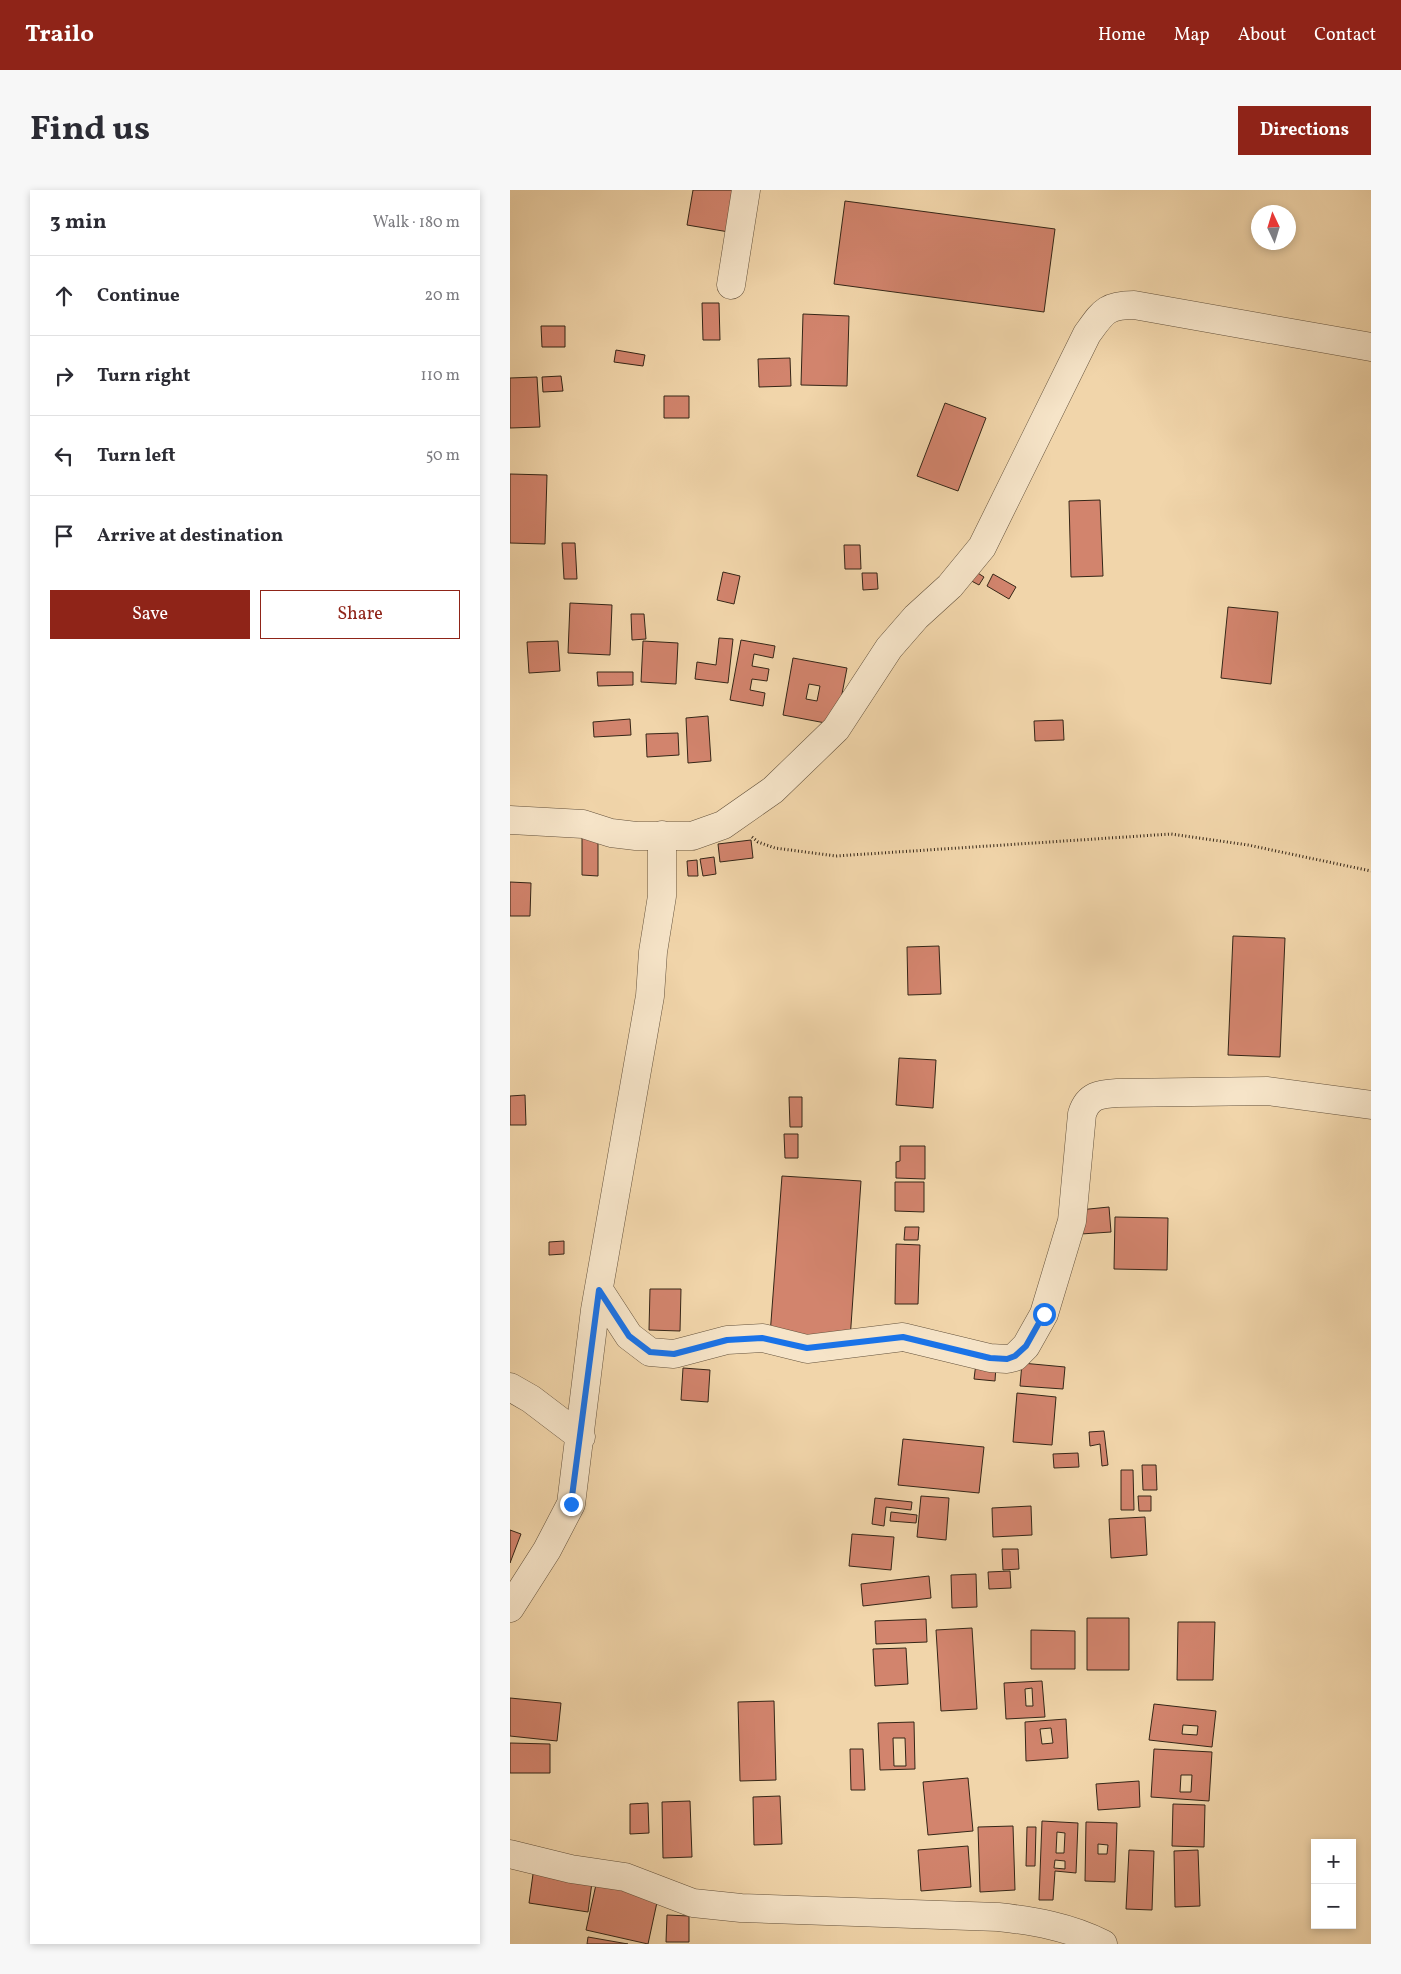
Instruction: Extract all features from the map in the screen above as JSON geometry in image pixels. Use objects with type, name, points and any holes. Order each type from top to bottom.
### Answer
[{"type":"street","points":[[731,285],[746,190]]},
{"type":"street","points":[[510,820],[583,824],[611,833],[636,836],[692,836],[723,825],[772,790],[836,729],[889,648],[916,617],[968,567],[982,547],[1087,334],[1108,308],[1119,305],[1134,305],[1371,347]]},
{"type":"street","points":[[510,1608],[547,1550],[571,1504],[599,1290],[650,996],[652,952],[662,896],[662,835]]},
{"type":"street","points":[[599,1290],[629,1336],[650,1352],[674,1354],[727,1340],[762,1338],[807,1348],[903,1337],[990,1358],[1007,1359],[1015,1356],[1026,1346],[1044,1314],[1072,1221],[1082,1114],[1085,1104],[1090,1098],[1100,1094],[1118,1093],[1268,1091],[1371,1106]]},
{"type":"street","points":[[510,1387],[531,1399],[580,1437]]},
{"type":"street","points":[[510,1854],[571,1868],[625,1877],[693,1903],[741,1908],[998,1917],[1040,1922],[1084,1934],[1103,1944]]},
{"type":"path","points":[[723,825],[743,828],[758,842],[775,848],[836,856],[1171,834],[1248,845],[1371,871]]},
{"type":"building","points":[[693,190],[736,190],[729,232],[687,225]]},
{"type":"building","points":[[845,201],[1055,229],[1044,312],[834,284]]},
{"type":"building","points":[[702,303],[719,303],[720,340],[703,340]]},
{"type":"building","points":[[803,314],[849,316],[847,386],[801,385]]},
{"type":"building","points":[[541,326],[565,326],[565,347],[542,347]]},
{"type":"building","points":[[616,350],[645,355],[643,366],[614,362]]},
{"type":"building","points":[[790,358],[791,386],[759,387],[758,359]]},
{"type":"building","points":[[561,376],[563,391],[543,392],[542,377]]},
{"type":"building","points":[[537,377],[540,427],[510,428],[510,378]]},
{"type":"building","points":[[664,396],[689,396],[689,418],[664,418]]},
{"type":"building","points":[[945,403],[986,418],[958,491],[917,476]]},
{"type":"building","points":[[510,474],[547,475],[545,544],[510,543]]},
{"type":"building","points":[[1100,500],[1103,576],[1071,577],[1069,501]]},
{"type":"building","points":[[562,543],[575,543],[577,579],[564,579]]},
{"type":"building","points":[[844,545],[860,545],[861,569],[845,569]]},
{"type":"building","points":[[970,568],[984,577],[979,585],[964,577]]},
{"type":"building","points":[[723,572],[740,576],[734,604],[717,600]]},
{"type":"building","points":[[862,573],[877,573],[878,589],[863,590]]},
{"type":"building","points":[[993,574],[1016,587],[1009,599],[987,586]]},
{"type":"building","points":[[570,603],[612,605],[610,655],[568,653]]},
{"type":"building","points":[[1228,607],[1278,612],[1271,684],[1221,678]]},
{"type":"building","points":[[631,614],[644,614],[646,639],[632,640]]},
{"type":"building","points":[[719,638],[733,639],[728,683],[695,679],[697,662],[716,665]]},
{"type":"building","points":[[741,640],[775,646],[773,658],[754,654],[752,666],[769,669],[767,681],[752,679],[750,690],[765,693],[763,706],[730,700]]},
{"type":"building","points":[[558,641],[560,671],[529,673],[527,642]]},
{"type":"building","points":[[643,641],[678,643],[676,684],[641,682]]},
{"type":"building","points":[[793,658],[847,668],[836,725],[783,715]],"holes":[[[809,684],[820,686],[817,701],[806,699]]]},
{"type":"building","points":[[597,672],[633,672],[633,685],[598,686]]},
{"type":"building","points":[[708,716],[711,761],[688,763],[686,718]]},
{"type":"building","points":[[630,719],[631,735],[594,737],[593,722]]},
{"type":"building","points":[[1063,720],[1064,740],[1035,741],[1034,721]]},
{"type":"building","points":[[678,733],[679,755],[647,757],[646,734]]},
{"type":"building","points":[[598,835],[598,876],[582,875],[582,836]]},
{"type":"building","points":[[751,840],[753,858],[720,862],[718,844]]},
{"type":"building","points":[[714,857],[716,874],[703,876],[700,859]]},
{"type":"building","points":[[697,860],[698,876],[688,876],[687,861]]},
{"type":"building","points":[[510,882],[531,883],[530,916],[510,916]]},
{"type":"building","points":[[1233,936],[1285,938],[1280,1057],[1228,1055]]},
{"type":"building","points":[[939,946],[941,994],[908,995],[907,947]]},
{"type":"building","points":[[899,1058],[936,1060],[933,1108],[896,1105]]},
{"type":"building","points":[[525,1095],[526,1125],[510,1125],[510,1096]]},
{"type":"building","points":[[789,1097],[802,1097],[802,1127],[790,1127]]},
{"type":"building","points":[[784,1134],[798,1134],[798,1158],[785,1158]]},
{"type":"building","points":[[900,1146],[925,1146],[925,1179],[896,1178],[896,1162],[900,1161]]},
{"type":"building","points":[[782,1176],[861,1181],[850,1340],[770,1335]]},
{"type":"building","points":[[895,1182],[924,1182],[924,1212],[895,1211]]},
{"type":"building","points":[[1109,1207],[1111,1232],[1081,1234],[1079,1210]]},
{"type":"building","points":[[1115,1217],[1168,1218],[1167,1270],[1114,1269]]},
{"type":"building","points":[[905,1227],[919,1227],[918,1240],[904,1240]]},
{"type":"building","points":[[564,1241],[564,1254],[549,1255],[549,1242]]},
{"type":"building","points":[[896,1244],[920,1245],[918,1304],[895,1304]]},
{"type":"building","points":[[650,1289],[681,1289],[680,1331],[649,1330]]},
{"type":"building","points":[[976,1363],[996,1365],[995,1381],[974,1379]]},
{"type":"building","points":[[1022,1363],[1065,1367],[1063,1389],[1020,1386]]},
{"type":"building","points":[[683,1368],[710,1370],[708,1402],[681,1400]]},
{"type":"building","points":[[1017,1393],[1056,1397],[1052,1445],[1013,1442]]},
{"type":"building","points":[[1104,1431],[1108,1465],[1102,1466],[1100,1444],[1090,1446],[1089,1432]]},
{"type":"building","points":[[903,1439],[984,1447],[979,1493],[898,1485]]},
{"type":"building","points":[[1078,1453],[1079,1467],[1054,1468],[1053,1454]]},
{"type":"building","points":[[1142,1465],[1156,1465],[1157,1490],[1143,1490]]},
{"type":"building","points":[[1121,1470],[1133,1470],[1134,1510],[1121,1510]]},
{"type":"building","points":[[921,1496],[949,1498],[946,1540],[917,1537]]},
{"type":"building","points":[[1138,1496],[1151,1496],[1151,1511],[1139,1511]]},
{"type":"building","points":[[875,1498],[912,1502],[911,1510],[886,1507],[884,1526],[872,1524]]},
{"type":"building","points":[[1031,1506],[1032,1535],[993,1537],[992,1508]]},
{"type":"building","points":[[891,1512],[917,1515],[916,1523],[890,1521]]},
{"type":"building","points":[[1145,1517],[1147,1555],[1111,1558],[1109,1519]]},
{"type":"building","points":[[510,1530],[521,1534],[510,1563]]},
{"type":"building","points":[[852,1534],[894,1537],[891,1570],[849,1566]]},
{"type":"building","points":[[1002,1549],[1018,1549],[1019,1569],[1003,1570]]},
{"type":"building","points":[[1010,1571],[1011,1588],[989,1589],[988,1572]]},
{"type":"building","points":[[976,1574],[977,1607],[952,1608],[951,1575]]},
{"type":"building","points":[[929,1576],[931,1598],[863,1606],[861,1584]]},
{"type":"building","points":[[1087,1618],[1129,1618],[1129,1670],[1087,1670]]},
{"type":"building","points":[[926,1619],[927,1642],[876,1644],[875,1621]]},
{"type":"building","points":[[1178,1622],[1215,1622],[1213,1680],[1177,1680]]},
{"type":"building","points":[[972,1628],[977,1709],[941,1711],[936,1630]]},
{"type":"building","points":[[1031,1630],[1075,1631],[1075,1669],[1031,1669]]},
{"type":"building","points":[[906,1648],[908,1684],[875,1686],[873,1649]]},
{"type":"building","points":[[1042,1681],[1045,1717],[1006,1719],[1004,1683]],"holes":[[[1032,1688],[1033,1706],[1026,1706],[1025,1689]]]},
{"type":"building","points":[[510,1698],[561,1703],[557,1741],[510,1736]]},
{"type":"building","points":[[774,1701],[776,1780],[740,1781],[738,1702]]},
{"type":"building","points":[[1154,1704],[1216,1711],[1212,1747],[1149,1740]],"holes":[[[1183,1725],[1198,1726],[1197,1735],[1182,1734]]]},
{"type":"building","points":[[1066,1719],[1068,1758],[1026,1761],[1025,1722]],"holes":[[[1051,1728],[1053,1743],[1042,1744],[1040,1729]]]},
{"type":"building","points":[[914,1722],[915,1769],[880,1770],[878,1723]],"holes":[[[893,1738],[905,1738],[906,1766],[894,1766]]]},
{"type":"building","points":[[510,1743],[550,1744],[550,1773],[510,1773]]},
{"type":"building","points":[[850,1749],[863,1749],[865,1790],[851,1790]]},
{"type":"building","points":[[1154,1749],[1212,1752],[1209,1801],[1151,1797]],"holes":[[[1181,1775],[1192,1775],[1191,1792],[1180,1792]]]},
{"type":"building","points":[[968,1778],[973,1831],[928,1835],[923,1782]]},
{"type":"building","points":[[1139,1781],[1140,1807],[1098,1810],[1096,1784]]},
{"type":"building","points":[[780,1796],[782,1844],[754,1845],[753,1797]]},
{"type":"building","points":[[690,1801],[692,1857],[663,1858],[662,1802]]},
{"type":"building","points":[[648,1803],[649,1833],[630,1834],[630,1804]]},
{"type":"building","points":[[1173,1804],[1205,1805],[1204,1847],[1172,1846]]},
{"type":"building","points":[[1042,1821],[1078,1823],[1076,1873],[1055,1871],[1053,1900],[1039,1900]],"holes":[[[1057,1832],[1065,1833],[1064,1853],[1056,1853]],[[1055,1860],[1065,1861],[1065,1869],[1054,1868]]]},
{"type":"building","points":[[1086,1822],[1117,1823],[1115,1882],[1085,1881]],"holes":[[[1098,1844],[1108,1845],[1107,1854],[1098,1854]]]},
{"type":"building","points":[[1013,1826],[1015,1890],[980,1892],[978,1827]]},
{"type":"building","points":[[1027,1827],[1036,1827],[1035,1866],[1026,1866]]},
{"type":"building","points":[[968,1846],[971,1887],[921,1891],[918,1850]]},
{"type":"building","points":[[1129,1850],[1154,1851],[1152,1910],[1126,1909]]},
{"type":"building","points":[[1198,1850],[1200,1906],[1175,1907],[1174,1851]]},
{"type":"building","points":[[534,1867],[593,1875],[588,1912],[529,1903]]},
{"type":"building","points":[[597,1880],[659,1893],[648,1944],[586,1930]]},
{"type":"building","points":[[667,1915],[689,1916],[689,1942],[666,1942]]},
{"type":"building","points":[[588,1937],[628,1944],[587,1944]]},
{"type":"route","points":[[571,1504],[599,1290],[629,1336],[650,1352],[674,1354],[727,1340],[762,1338],[807,1348],[903,1337],[990,1358],[1007,1359],[1015,1356],[1026,1346],[1044,1314]]}]
